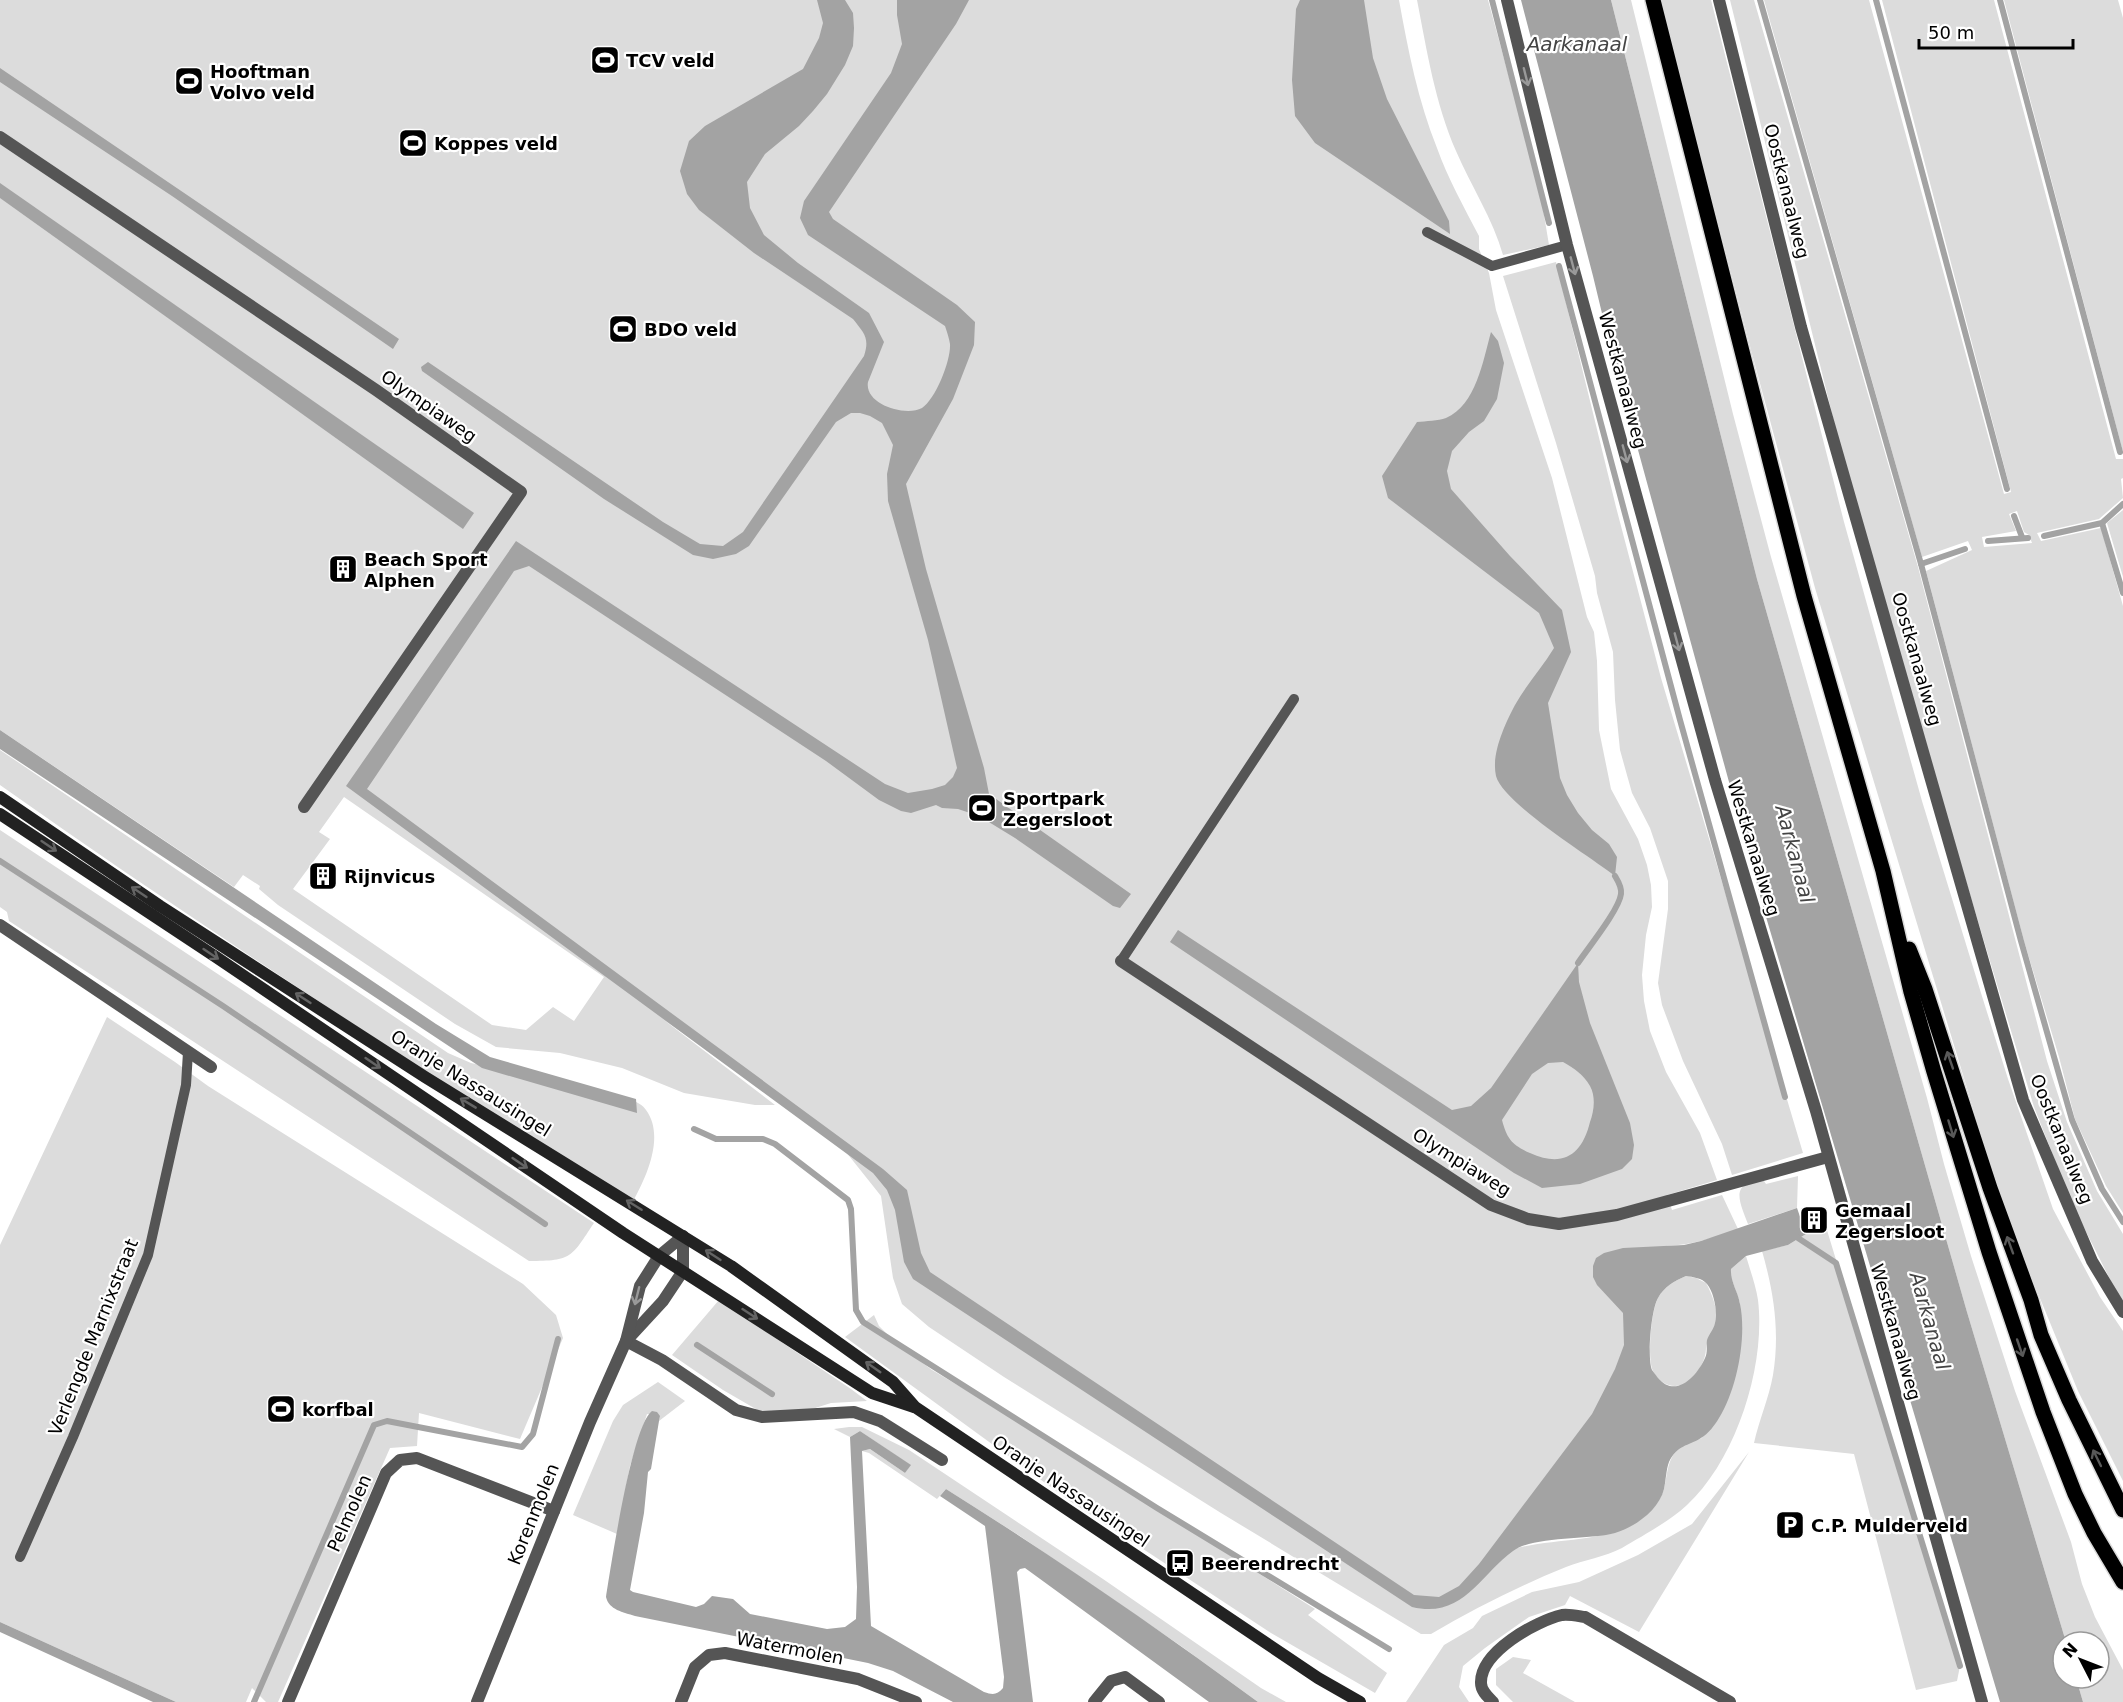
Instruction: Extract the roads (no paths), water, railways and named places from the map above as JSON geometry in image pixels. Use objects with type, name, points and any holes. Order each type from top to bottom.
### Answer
[{"type":"main road","points":[[1653,0],[1804,596],[1893,910],[1918,1015],[1976,1213],[2014,1332],[2075,1494],[2094,1533],[2123,1582]]},
{"type":"main road","name":"Oranje Nassausingel","points":[[0,797],[160,906],[425,1077],[731,1266],[893,1382],[915,1407],[1318,1678],[1360,1702]]},
{"type":"main road","name":"Oranje Nassausingel","points":[[0,814],[216,957],[604,1221],[872,1393],[915,1407]]},
{"type":"main road","points":[[1893,910],[1929,999],[1990,1188],[2031,1300],[2041,1335],[2069,1400],[2123,1510]]},
{"type":"street","name":"Westkanaalweg","points":[[1507,0],[1567,245],[1715,780],[1816,1111],[1983,1702]]},
{"type":"street","name":"Oostkanaalweg","points":[[1719,0],[1801,327],[2023,1100],[2092,1261],[2123,1312]]},
{"type":"street","name":"Olympiaweg","points":[[0,137],[376,390],[521,492],[304,807]]},
{"type":"street","points":[[0,925],[211,1067]]},
{"type":"street","name":"Olympiaweg","points":[[1121,961],[1491,1205],[1528,1219],[1559,1224],[1617,1215],[1828,1157]]},
{"type":"street","name":"Korenmolen","points":[[477,1702],[626,1341],[640,1286],[659,1256],[683,1236]]},
{"type":"street","points":[[683,1236],[683,1271]]},
{"type":"street","name":"Korenmolen","points":[[626,1341],[663,1301],[683,1271]]},
{"type":"street","points":[[626,1341],[662,1360],[736,1410],[762,1418],[854,1412],[880,1420],[942,1460]]},
{"type":"street","name":"Pelmolen","points":[[288,1702],[387,1473],[400,1460],[417,1458],[554,1511]]},
{"type":"street","points":[[1493,1702],[1484,1694],[1480,1684],[1485,1665],[1497,1651],[1514,1639],[1537,1625],[1564,1615],[1585,1617],[1730,1702]]},
{"type":"street","name":"Watermolen","points":[[681,1702],[695,1667],[709,1655],[725,1653],[858,1680],[916,1702]]},
{"type":"street","points":[[1094,1702],[1111,1681],[1125,1677],[1159,1702]]},
{"type":"lane","points":[[1427,232],[1492,266],[1567,245]]},
{"type":"lane","points":[[1121,961],[1294,699]]},
{"type":"lane","name":"Verlengde Marnixstraat","points":[[20,1557],[73,1437],[148,1255],[186,1085],[188,1052]]},
{"type":"water","points":[[817,0],[845,0],[853,13],[853,46],[845,65],[827,94],[799,126],[765,154],[747,182],[750,208],[764,235],[798,263],[869,313],[884,342],[868,382],[868,390],[872,397],[887,407],[896,410],[915,410],[927,403],[937,388],[945,369],[950,344],[945,326],[808,235],[800,218],[804,201],[891,73],[902,44],[897,0],[969,0],[956,24],[829,212],[833,219],[957,305],[975,322],[974,345],[953,399],[906,484],[926,569],[984,768],[989,794],[1131,894],[1120,908],[1113,906],[1015,838],[979,816],[936,805],[911,813],[901,811],[879,800],[826,761],[529,566],[514,571],[367,789],[883,1169],[907,1190],[921,1253],[930,1272],[1414,1595],[1439,1597],[1459,1586],[1479,1564],[1592,1414],[1615,1369],[1624,1345],[1623,1313],[1597,1285],[1593,1277],[1596,1258],[1604,1253],[1623,1248],[1684,1245],[1701,1241],[1797,1208],[1806,1234],[1788,1245],[1746,1256],[1731,1269],[1740,1304],[1742,1332],[1739,1362],[1731,1393],[1719,1418],[1709,1432],[1679,1449],[1672,1456],[1664,1489],[1657,1504],[1645,1517],[1630,1527],[1604,1535],[1522,1546],[1501,1561],[1469,1593],[1457,1601],[1445,1607],[1430,1609],[1412,1607],[913,1279],[904,1262],[895,1210],[887,1190],[873,1173],[346,786],[516,541],[885,784],[908,793],[945,785],[953,777],[957,768],[928,640],[888,501],[887,474],[893,445],[882,423],[860,413],[851,413],[836,422],[749,546],[736,554],[713,559],[693,555],[604,499],[422,371],[421,367],[428,362],[663,522],[700,544],[723,546],[743,532],[864,356],[866,340],[853,319],[754,253],[699,210],[687,194],[680,171],[689,141],[705,126],[803,69],[819,38],[823,23]],"holes":[[[1686,1276],[1703,1280],[1707,1284],[1715,1303],[1716,1319],[1707,1340],[1705,1358],[1697,1372],[1685,1383],[1672,1386],[1665,1384],[1652,1370],[1650,1355],[1652,1323],[1660,1294],[1673,1282]]]},
{"type":"water","points":[[1300,0],[1364,0],[1373,58],[1387,99],[1449,221],[1450,234],[1315,143],[1295,116],[1292,80],[1296,9]]},
{"type":"water","name":"Aarkanaal","points":[[1521,0],[1611,0],[1757,579],[1967,1312],[2062,1630],[2051,1630],[2051,1690],[2080,1690],[2083,1702],[2000,1702],[1766,917],[1612,355]]},
{"type":"water","points":[[0,68],[399,339],[393,349],[172,196],[0,82]]},
{"type":"water","points":[[0,183],[474,513],[463,529],[0,198]]},
{"type":"water","points":[[1491,332],[1498,341],[1504,363],[1497,399],[1484,421],[1469,432],[1452,451],[1447,471],[1451,489],[1510,556],[1562,610],[1571,652],[1548,703],[1560,778],[1578,813],[1592,830],[1609,844],[1617,857],[1615,876],[1530,814],[1502,787],[1496,776],[1495,758],[1507,721],[1519,698],[1554,648],[1539,613],[1388,498],[1382,476],[1417,422],[1446,418],[1465,403],[1477,381]]},
{"type":"water","points":[[0,730],[436,1024],[490,1057],[636,1099],[637,1113],[482,1068],[0,749]]},
{"type":"water","points":[[1178,930],[1452,1110],[1471,1106],[1491,1088],[1578,963],[1579,982],[1590,1023],[1630,1123],[1634,1145],[1632,1159],[1622,1169],[1580,1184],[1542,1188],[1514,1173],[1170,942]],"holes":[[[1563,1062],[1582,1075],[1590,1086],[1594,1099],[1593,1109],[1582,1143],[1569,1156],[1552,1159],[1524,1150],[1515,1144],[1508,1137],[1502,1120],[1532,1074],[1548,1063]]]},
{"type":"water","points":[[652,1411],[657,1412],[660,1416],[651,1469],[648,1472],[644,1513],[630,1590],[633,1592],[696,1607],[704,1604],[712,1596],[733,1599],[750,1614],[827,1629],[845,1627],[856,1619],[857,1587],[850,1437],[860,1431],[911,1465],[905,1473],[870,1449],[862,1451],[871,1626],[984,1692],[995,1694],[1003,1688],[1004,1677],[985,1526],[940,1496],[946,1489],[1104,1592],[1258,1702],[1209,1702],[1025,1568],[1017,1572],[1033,1702],[953,1702],[893,1671],[868,1663],[635,1616],[617,1610],[610,1605],[606,1597],[617,1528],[637,1442],[644,1422]]},
{"type":"water","points":[[0,1622],[176,1702],[153,1702],[0,1632]]},
{"type":"waterway","points":[[1492,0],[1549,223]]},
{"type":"waterway","points":[[1760,0],[1921,564],[2021,941],[2072,1120],[2102,1189],[2123,1222]]},
{"type":"waterway","points":[[1876,0],[2007,489]]},
{"type":"waterway","points":[[2000,0],[2120,452]]},
{"type":"waterway","points":[[1559,266],[1680,720],[1785,1097]]},
{"type":"waterway","points":[[2044,536],[2102,523],[2123,504]]},
{"type":"waterway","points":[[2014,516],[2022,537]]},
{"type":"waterway","points":[[2102,523],[2123,593]]},
{"type":"waterway","points":[[1988,541],[2028,538]]},
{"type":"waterway","points":[[1921,564],[1965,549]]},
{"type":"waterway","points":[[0,861],[223,1006],[545,1224]]},
{"type":"waterway","points":[[1578,963],[1619,901],[1621,889],[1615,876]]},
{"type":"waterway","points":[[694,1129],[716,1139],[763,1139],[775,1144],[848,1200],[851,1209],[856,1310],[863,1322],[1157,1508],[1389,1649]]},
{"type":"waterway","points":[[1798,1238],[1836,1263],[1960,1666]]},
{"type":"waterway","points":[[254,1702],[374,1425],[387,1421],[522,1447],[533,1434],[558,1339]]},
{"type":"waterway","points":[[697,1345],[772,1394]]},
{"type":"place","name":"TCV veld","points":[[605,60]]},
{"type":"place","name":"Hooftman Volvo veld","points":[[189,81]]},
{"type":"place","name":"Koppes veld","points":[[413,143]]},
{"type":"place","name":"BDO veld","points":[[623,329]]},
{"type":"place","name":"Beach Sport Alphen","points":[[343,569]]},
{"type":"place","name":"Sportpark Zegersloot","points":[[982,808]]},
{"type":"place","name":"Rijnvicus","points":[[323,876]]},
{"type":"place","name":"Gemaal Zegersloot","points":[[1814,1220]]},
{"type":"place","name":"korfbal","points":[[281,1409]]},
{"type":"place","name":"C.P. Mulderveld","points":[[1790,1525]]},
{"type":"place","name":"Beerendrecht","points":[[1180,1563]]}]
